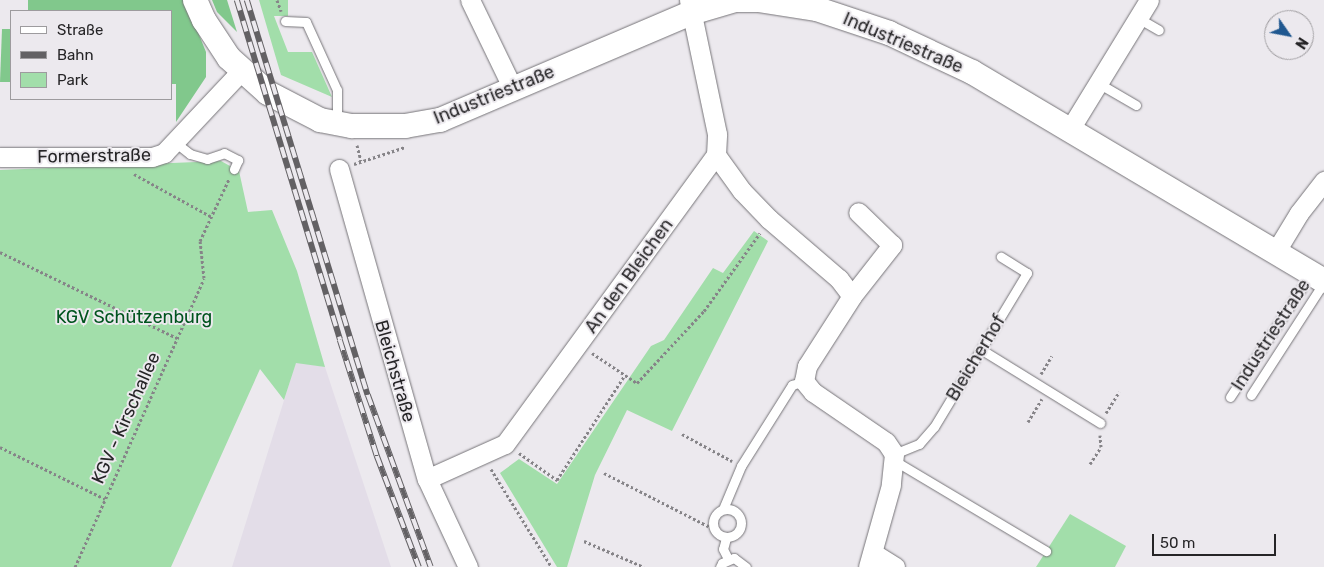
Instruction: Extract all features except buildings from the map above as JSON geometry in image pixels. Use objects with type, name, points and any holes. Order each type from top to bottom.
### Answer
[{"type":"street","name":"Industriestraße","points":[[195,0],[216,40],[242,70],[294,109],[352,126],[405,126],[440,120],[690,7],[735,0],[758,0],[817,9],[889,33],[972,72],[1320,278]]},
{"type":"street","points":[[470,0],[512,87]]},
{"type":"street","points":[[1070,129],[1149,0]]},
{"type":"street","points":[[690,7],[717,134],[716,155],[742,191],[769,220],[839,278],[852,296]]},
{"type":"street","name":"Formerstraße","points":[[0,157],[152,157],[164,153],[176,143],[242,70]]},
{"type":"street","name":"An den Bleichen","points":[[427,479],[505,444],[716,155]]},
{"type":"street","name":"Bleichstraße","points":[[339,169],[427,479],[468,567]]},
{"type":"street","points":[[1276,251],[1298,214],[1324,181]]},
{"type":"street","points":[[858,212],[892,245],[852,296],[807,366],[804,381],[813,392],[886,442],[895,457],[870,560],[896,567]]},
{"type":"lane","points":[[1138,18],[1159,30]]},
{"type":"lane","points":[[285,21],[306,22],[337,90],[337,123]]},
{"type":"lane","points":[[1098,83],[1136,105]]},
{"type":"lane","points":[[176,143],[190,154],[207,159],[224,153],[238,160],[234,169]]},
{"type":"lane","name":"Bleicherhof","points":[[895,457],[918,444],[934,427],[1027,273],[1002,257]]},
{"type":"lane","name":"Industriestraße","points":[[1251,395],[1320,278]]},
{"type":"lane","name":"Industriestraße","points":[[1230,397],[1320,278]]},
{"type":"lane","points":[[982,350],[1100,423]]},
{"type":"lane","points":[[726,538],[714,529],[717,513],[723,509],[741,466],[792,385],[804,381]]},
{"type":"lane","points":[[895,457],[1046,551]]},
{"type":"lane","points":[[723,509],[735,510],[742,523],[740,530],[726,538],[723,549],[728,559]]},
{"type":"lane","points":[[720,567],[728,559],[740,560],[746,567]]},
{"type":"path","points":[[339,169],[415,144]]},
{"type":"path","name":"KGV - Kirschallee","points":[[75,567],[204,278],[200,240],[234,169]]},
{"type":"path","points":[[129,172],[212,217]]},
{"type":"path","points":[[579,344],[637,383],[704,311],[769,220]]},
{"type":"path","points":[[0,252],[177,338]]},
{"type":"path","points":[[1036,383],[1052,356]]},
{"type":"path","points":[[505,444],[557,480],[626,375]]},
{"type":"path","points":[[1028,422],[1047,390]]},
{"type":"path","points":[[1090,464],[1101,447],[1100,423],[1119,392]]},
{"type":"path","points":[[682,434],[741,466]]},
{"type":"path","points":[[0,447],[105,499]]},
{"type":"path","points":[[482,454],[551,566]]},
{"type":"path","points":[[604,473],[714,529]]},
{"type":"path","points":[[584,541],[644,567]]},
{"type":"shaded area","points":[[296,362],[325,367],[391,567],[232,567]]},
{"type":"green space","points":[[28,0],[185,0],[206,52],[206,77],[176,122],[176,84],[172,84],[172,10],[28,10]]},
{"type":"green space","points":[[212,0],[227,0],[237,32],[217,12]]},
{"type":"green space","points":[[259,0],[288,0],[288,16],[274,16],[288,52],[312,52],[332,97],[281,75]]},
{"type":"green space","points":[[2,29],[10,29],[10,82],[0,82]]},
{"type":"green space","name":"KGV Schützenburg","points":[[221,161],[239,171],[248,212],[272,210],[297,271],[325,367],[296,363],[284,400],[260,369],[171,567],[0,567],[0,170]]},
{"type":"green space","points":[[754,231],[768,241],[672,431],[627,410],[595,475],[567,567],[557,567],[500,473],[519,459],[557,484],[651,346],[664,340],[713,268],[723,273]]},
{"type":"green space","points":[[1070,514],[1126,546],[1115,567],[1036,567]]},
{"type":"railway","points":[[237,0],[377,456],[419,567]]},
{"type":"railway","points":[[247,0],[368,395],[431,567]]}]
